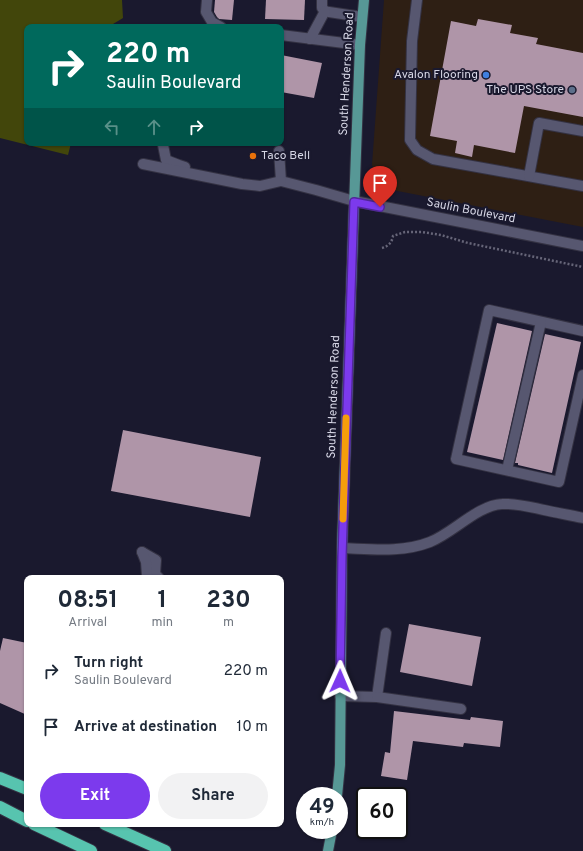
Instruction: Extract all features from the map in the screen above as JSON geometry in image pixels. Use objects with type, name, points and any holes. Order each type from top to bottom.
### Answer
[{"type":"highway","points":[[0,778],[24,788]]},
{"type":"highway","points":[[0,808],[24,820]]},
{"type":"highway","points":[[40,827],[91,851]]},
{"type":"highway","points":[[112,827],[165,851]]},
{"type":"main road","name":"South Henderson Road","points":[[338,787],[340,765],[342,548],[360,45],[364,0]]},
{"type":"main road","points":[[328,851],[330,839]]},
{"type":"street","points":[[207,0],[206,12],[212,22],[216,24]]},
{"type":"street","points":[[322,0],[322,8],[325,11],[362,17]]},
{"type":"street","points":[[418,0],[412,41],[410,140],[417,150],[434,159],[583,186]]},
{"type":"street","points":[[310,39],[325,11]]},
{"type":"street","points":[[284,35],[360,45]]},
{"type":"street","points":[[529,176],[539,124],[583,132]]},
{"type":"street","points":[[163,146],[166,160],[179,165],[224,176],[242,184]]},
{"type":"street","points":[[143,164],[242,184],[260,186],[281,181],[279,151]]},
{"type":"street","name":"Saulin Boulevard","points":[[281,181],[354,202],[583,246]]},
{"type":"street","points":[[583,331],[489,310],[456,459],[559,482],[583,379]]},
{"type":"street","points":[[507,470],[542,322]]},
{"type":"street","points":[[342,548],[396,549],[418,546],[442,537],[484,508],[501,504],[522,505],[583,518]]},
{"type":"street","points":[[147,575],[146,562],[142,552],[156,560],[156,575]]},
{"type":"street","points":[[377,697],[386,633]]},
{"type":"street","points":[[340,696],[377,697],[461,709]]},
{"type":"path","points":[[382,248],[386,247],[392,241],[393,236],[405,232],[422,232],[583,267]]},
{"type":"shaded area","points":[[384,0],[583,0],[583,227],[382,188],[372,165]]},
{"type":"green space","points":[[0,0],[122,0],[123,18],[113,24],[24,24],[24,144],[0,138]]},
{"type":"green space","points":[[32,146],[70,146],[68,155]]},
{"type":"building","points":[[215,0],[234,0],[232,20],[219,19],[217,17],[214,12]]},
{"type":"building","points":[[266,0],[305,0],[304,20],[265,19]]},
{"type":"building","name":"Avalon Flooring","points":[[478,19],[512,25],[510,33],[538,38],[536,44],[583,53],[583,117],[524,106],[515,153],[474,145],[472,157],[455,153],[457,141],[430,136],[451,21],[476,26]]},
{"type":"building","points":[[284,56],[322,63],[314,98],[284,93]]},
{"type":"building","points":[[497,323],[532,331],[503,460],[467,452]]},
{"type":"building","points":[[545,334],[581,342],[552,473],[515,463]]},
{"type":"building","points":[[123,430],[261,457],[250,517],[111,491]]},
{"type":"building","points":[[409,624],[481,637],[472,686],[400,672]]},
{"type":"building","points":[[3,638],[24,642],[24,714],[0,703],[0,651]]},
{"type":"building","points":[[394,711],[470,720],[471,717],[503,721],[500,747],[464,743],[463,747],[413,741],[407,780],[381,776],[385,752],[390,753]]},
{"type":"slow traffic","points":[[343,519],[346,418]]},
{"type":"place","name":"Avalon Flooring","points":[[486,75]]},
{"type":"place","name":"The UPS Store","points":[[572,90]]},
{"type":"place","name":"Taco Bell","points":[[253,156]]},
{"type":"route","points":[[340,681],[342,557],[354,202],[380,207]]}]
